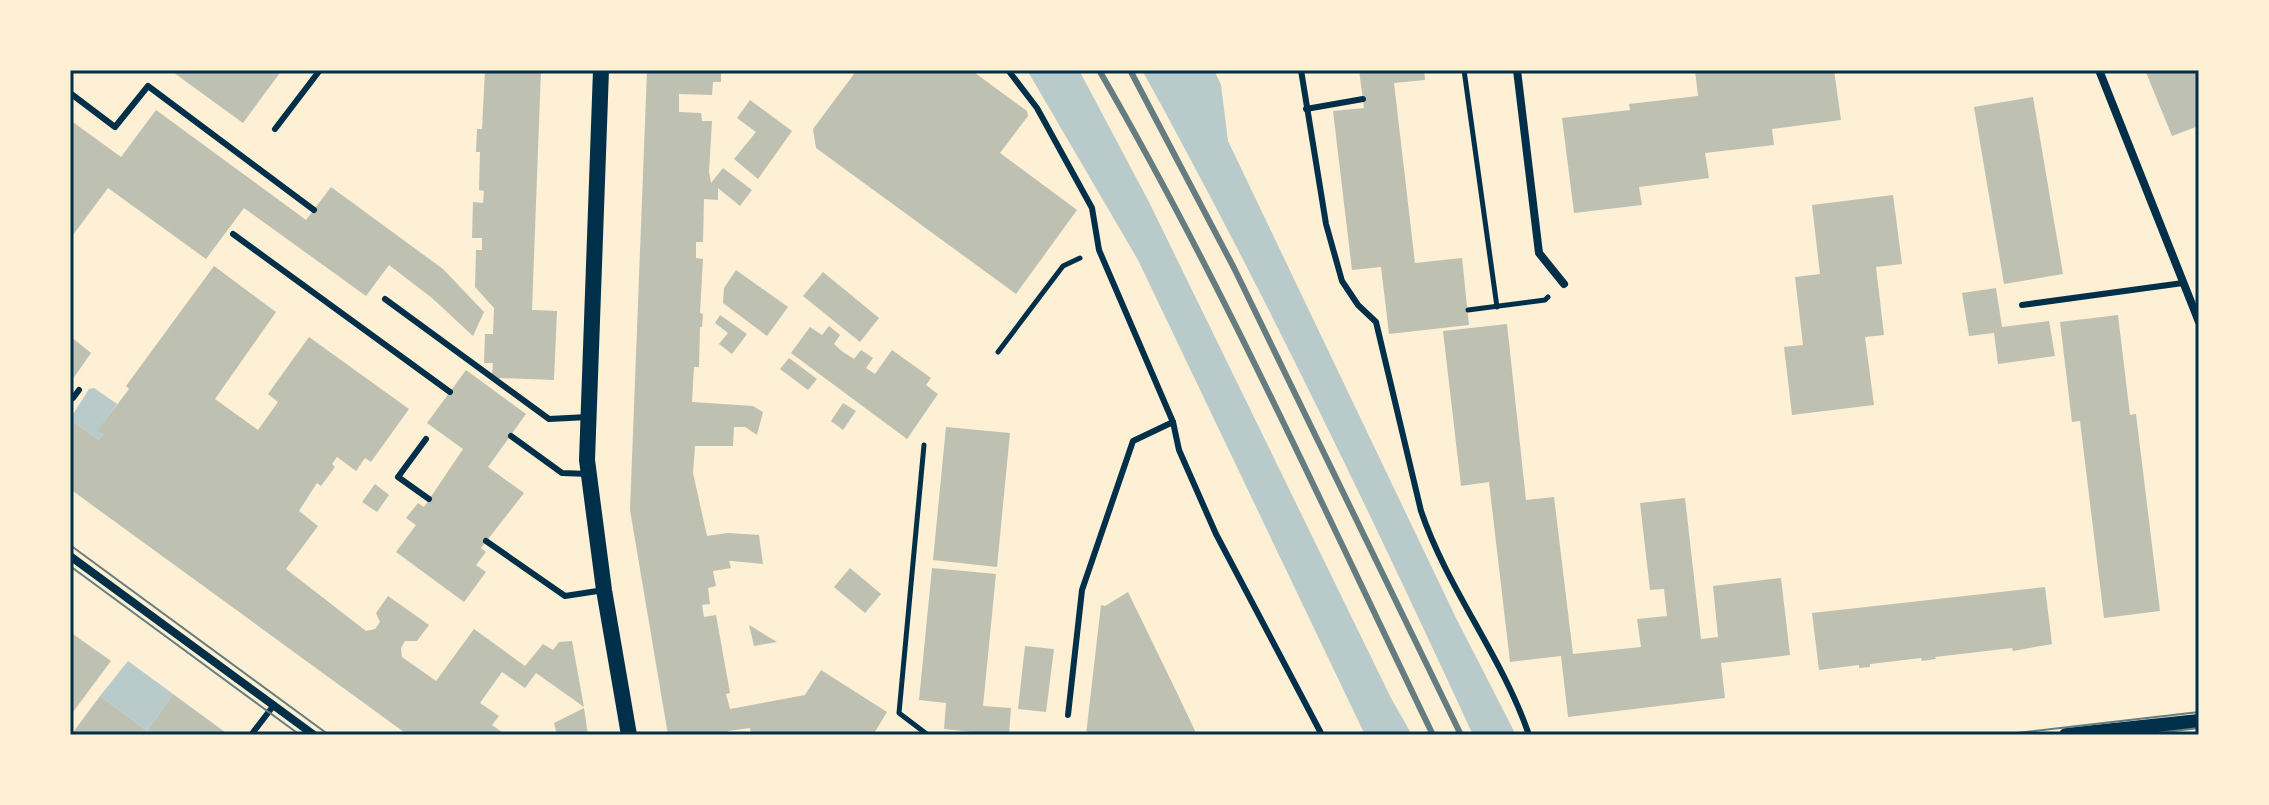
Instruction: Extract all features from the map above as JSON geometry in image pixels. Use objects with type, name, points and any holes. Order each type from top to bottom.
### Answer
[{"type":"main road","points":[[601,70],[588,417],[589,474],[604,590],[629,735]]},
{"type":"street","points":[[1517,70],[1539,253],[1564,284]]},
{"type":"street","points":[[2099,70],[2199,322]]},
{"type":"street","points":[[70,556],[314,735]]},
{"type":"street","points":[[2066,735],[2199,721]]},
{"type":"lane","points":[[275,129],[320,70]]},
{"type":"lane","points":[[1008,70],[1037,108],[1092,208],[1099,250],[1173,422],[1179,450],[1216,534],[1322,735]]},
{"type":"lane","points":[[1301,70],[1326,224],[1342,281],[1358,305],[1376,322],[1421,511],[1431,540],[1516,697],[1529,735]]},
{"type":"lane","points":[[70,93],[115,127],[148,86],[314,210]]},
{"type":"lane","points":[[1306,109],[1363,99]]},
{"type":"lane","points":[[233,234],[450,392]]},
{"type":"lane","points":[[2022,305],[2183,283]]},
{"type":"lane","points":[[385,299],[549,419],[588,417]]},
{"type":"lane","points":[[73,398],[79,390]]},
{"type":"lane","points":[[1068,715],[1082,590],[1133,441],[1173,422]]},
{"type":"lane","points":[[511,436],[562,473],[589,474]]},
{"type":"lane","points":[[426,439],[398,477],[429,499]]},
{"type":"lane","points":[[486,541],[565,596],[604,590]]},
{"type":"lane","points":[[251,735],[274,705]]},
{"type":"path","points":[[1464,70],[1497,307]]},
{"type":"path","points":[[998,352],[1063,266],[1099,250]]},
{"type":"path","points":[[1468,310],[1545,300],[1564,284]]},
{"type":"path","points":[[924,445],[899,713],[928,735]]},
{"type":"shaded area","points":[[1027,70],[1079,70],[1149,202],[1391,698],[1412,735],[1365,735],[1138,260]]},
{"type":"shaded area","points":[[1142,70],[1214,70],[1221,85],[1228,141],[1456,618],[1516,735],[1473,735],[1314,400]]},
{"type":"shaded area","points":[[94,388],[117,404],[98,431],[103,434],[99,440],[70,419],[89,389]]},
{"type":"shaded area","points":[[128,661],[173,694],[147,731],[100,696]]},
{"type":"building","points":[[170,70],[282,70],[243,123]]},
{"type":"building","points":[[485,70],[541,70],[532,310],[557,311],[554,380],[498,378],[492,374],[493,363],[484,363],[485,334],[493,334],[494,308],[475,287],[476,250],[482,250],[482,238],[472,238],[473,202],[483,203],[484,191],[479,190],[480,152],[476,152],[477,129],[482,129]]},
{"type":"building","points":[[647,70],[721,70],[721,82],[713,82],[712,95],[679,94],[679,112],[701,113],[702,121],[712,121],[711,183],[723,168],[752,190],[740,206],[718,188],[718,200],[704,199],[703,242],[696,242],[696,258],[703,259],[700,313],[703,314],[699,367],[694,367],[692,402],[753,406],[763,412],[757,435],[745,427],[734,427],[733,446],[695,446],[693,473],[707,536],[728,533],[759,535],[763,564],[729,561],[731,568],[713,571],[716,586],[708,588],[710,604],[702,605],[704,617],[716,615],[730,709],[805,695],[821,670],[887,712],[873,735],[751,735],[750,728],[728,731],[729,735],[668,735],[630,510]]},
{"type":"building","points":[[857,70],[971,70],[1027,111],[1028,116],[1000,153],[1077,210],[1016,294],[816,148],[813,129]]},
{"type":"building","points":[[1359,70],[1424,70],[1425,80],[1394,83],[1415,263],[1462,258],[1469,325],[1389,334],[1381,267],[1352,270],[1333,111],[1364,108]]},
{"type":"building","points":[[1834,70],[1841,120],[1772,129],[1774,145],[1705,153],[1709,178],[1639,187],[1642,205],[1574,213],[1562,118],[1630,110],[1629,104],[1698,96],[1695,71]]},
{"type":"building","points":[[2145,70],[2199,70],[2199,133],[2196,127],[2172,136]]},
{"type":"building","points":[[2033,97],[2063,274],[2004,284],[1974,107]]},
{"type":"building","points":[[750,100],[792,131],[758,179],[734,159],[756,132],[737,118]]},
{"type":"building","points":[[156,110],[306,220],[331,187],[443,269],[484,312],[473,336],[432,298],[389,265],[366,296],[244,208],[206,259],[108,188],[70,239],[70,120],[121,157]]},
{"type":"building","points":[[1893,195],[1902,264],[1876,267],[1884,335],[1865,337],[1874,405],[1792,415],[1784,347],[1803,345],[1795,277],[1820,274],[1812,205]]},
{"type":"building","points":[[214,266],[276,312],[215,399],[258,430],[278,402],[268,394],[309,337],[409,409],[371,462],[365,458],[356,471],[337,457],[332,464],[335,467],[321,486],[317,483],[299,511],[318,526],[286,569],[366,631],[375,629],[380,622],[376,613],[388,596],[429,625],[417,641],[405,641],[401,648],[402,657],[436,681],[474,629],[525,666],[543,644],[553,650],[559,642],[572,641],[584,707],[536,673],[525,688],[502,672],[480,703],[499,716],[492,725],[506,735],[408,735],[70,489],[70,419],[99,440],[103,434],[97,431],[129,389],[126,386]]},
{"type":"building","points":[[736,270],[788,307],[767,336],[723,303],[724,288]]},
{"type":"building","points":[[823,272],[879,318],[860,342],[803,296]]},
{"type":"building","points":[[1996,288],[2002,327],[2049,321],[2055,356],[1998,364],[1994,333],[1969,336],[1962,293]]},
{"type":"building","points":[[720,315],[747,334],[732,354],[719,344],[728,333],[715,323]]},
{"type":"building","points":[[2118,315],[2130,415],[2136,414],[2160,611],[2104,618],[2080,421],[2072,422],[2060,322]]},
{"type":"building","points":[[1507,324],[1526,500],[1554,497],[1573,654],[1641,647],[1637,619],[1667,616],[1664,589],[1650,590],[1640,503],[1685,498],[1701,639],[1718,637],[1713,586],[1781,578],[1790,655],[1721,663],[1725,698],[1568,717],[1561,656],[1510,662],[1489,482],[1461,486],[1443,331]]},
{"type":"building","points":[[829,326],[840,335],[834,344],[843,352],[854,359],[861,350],[873,358],[866,368],[875,374],[892,350],[931,378],[926,385],[938,394],[907,439],[791,353],[810,327],[822,335]]},
{"type":"building","points":[[70,336],[91,353],[70,383]]},
{"type":"building","points":[[789,358],[817,379],[808,390],[780,369]]},
{"type":"building","points":[[466,370],[526,414],[488,467],[524,493],[481,548],[486,552],[476,565],[486,572],[464,602],[396,552],[416,525],[406,518],[418,503],[424,507],[463,449],[427,423]]},
{"type":"building","points":[[843,403],[856,411],[843,430],[831,421]]},
{"type":"building","points":[[946,427],[1010,433],[997,567],[933,560]]},
{"type":"building","points":[[375,484],[389,495],[377,512],[362,502]]},
{"type":"building","points":[[850,568],[881,594],[865,613],[834,587]]},
{"type":"building","points":[[932,568],[996,574],[983,706],[1011,708],[1009,735],[972,735],[972,732],[944,729],[946,703],[919,700]]},
{"type":"building","points":[[2045,587],[2052,644],[1922,661],[1921,658],[1870,664],[1870,667],[1859,668],[1859,665],[1819,670],[1812,613]]},
{"type":"building","points":[[1128,592],[1197,735],[1086,735],[1101,605],[1105,606]]},
{"type":"building","points":[[749,625],[777,642],[754,646]]},
{"type":"building","points":[[70,632],[111,661],[73,712],[70,709]]},
{"type":"building","points":[[1025,646],[1054,649],[1046,712],[1018,709]]},
{"type":"building","points":[[173,694],[229,735],[71,735],[100,696],[147,731]]},
{"type":"building","points":[[584,708],[588,735],[557,735],[554,723]]},
{"type":"tram line","points":[[70,545],[329,735]]},
{"type":"tram line","points":[[70,566],[300,735]]},
{"type":"tram line","points":[[1999,735],[2199,712]]},
{"type":"tram line","points":[[2140,735],[2199,728]]},
{"type":"railway","points":[[1099,70],[1231,316],[1433,735]]},
{"type":"railway","points":[[1130,70],[1234,268],[1461,735]]}]
